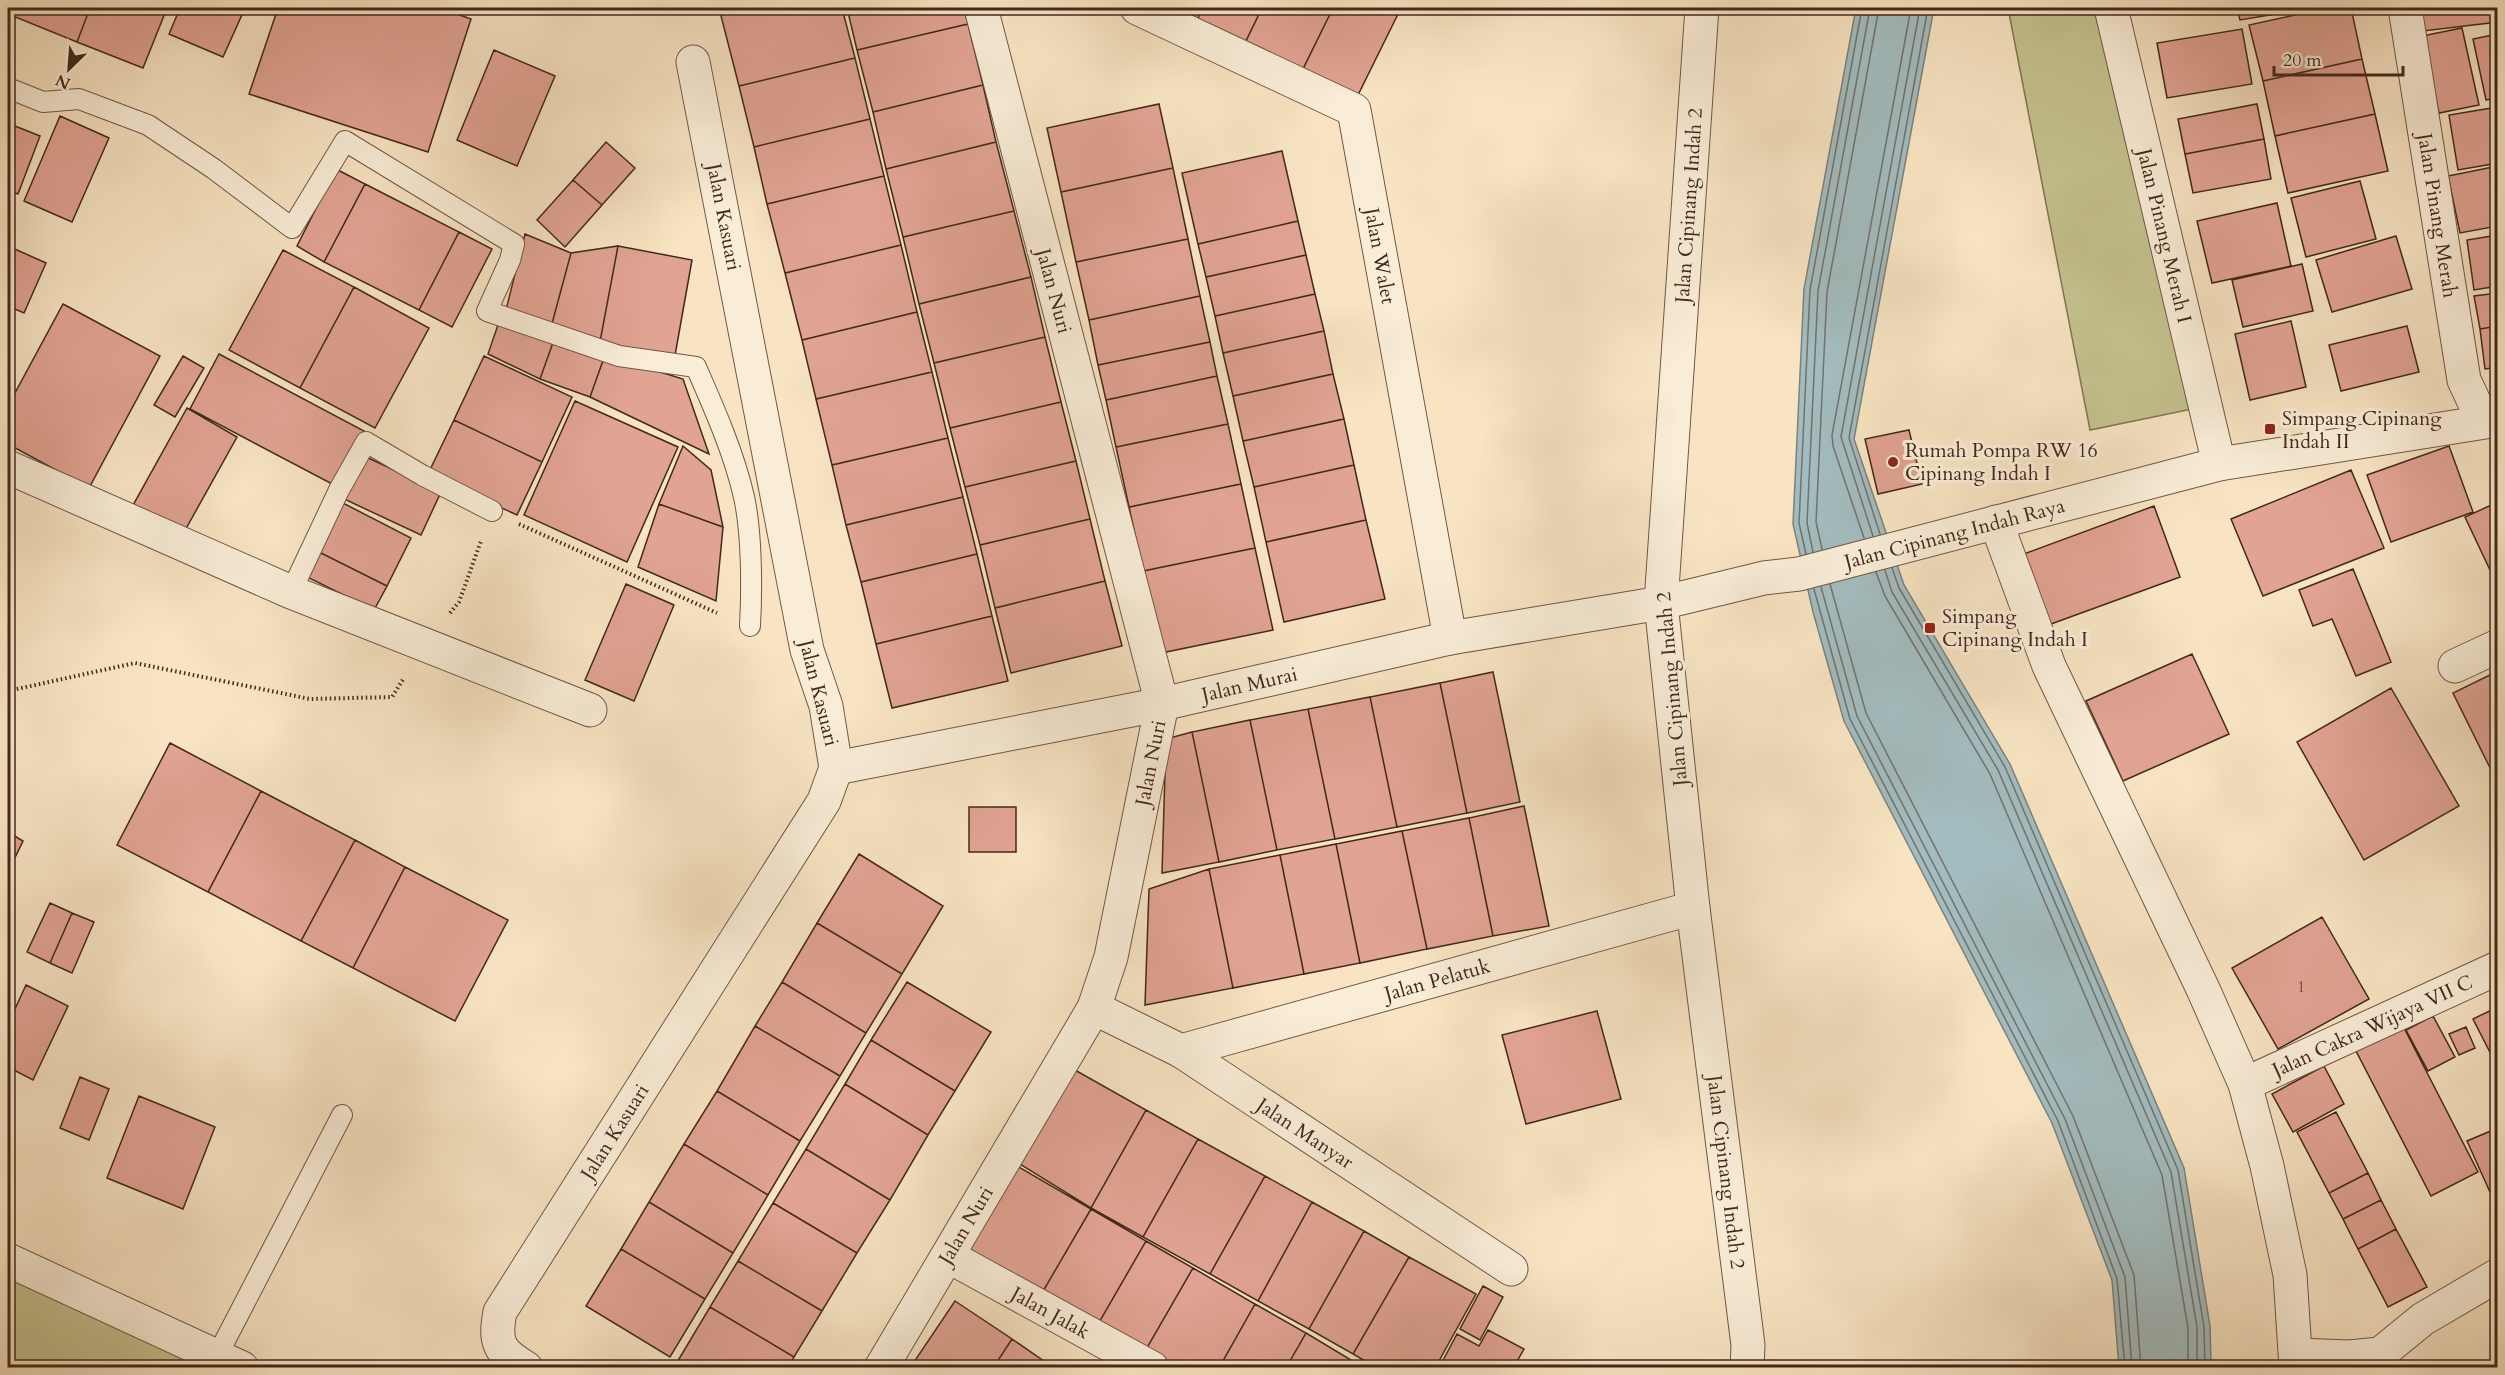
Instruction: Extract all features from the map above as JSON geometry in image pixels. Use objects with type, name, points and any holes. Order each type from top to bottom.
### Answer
[{"type":"street","name":"Jalan Nuri","points":[[881,1368],[1094,1008],[1111,957],[1162,704],[981,8]]},
{"type":"street","name":"Jalan Walet","points":[[1137,8],[1354,110],[1450,638]]},
{"type":"street","name":"Jalan Cipinang Indah 2","points":[[1702,8],[1661,603],[1693,908],[1748,1345],[1747,1368]]},
{"type":"street","name":"Jalan Pinang Merah I","points":[[2111,8],[2219,464]]},
{"type":"street","name":"Jalan Pinang Merah","points":[[2405,8],[2464,380],[2490,420]]},
{"type":"street","name":"Jalan Kasuari","points":[[526,1368],[506,1356],[495,1335],[500,1312],[824,801],[836,768],[826,706],[807,650],[693,62]]},
{"type":"street","name":"Jalan Cipinang Indah Raya","points":[[1661,603],[1764,578],[1799,574],[2219,464],[2490,420]]},
{"type":"street","points":[[8,467],[291,592],[590,710]]},
{"type":"street","points":[[1996,522],[2049,666],[2198,978],[2245,1084],[2267,1166],[2290,1275],[2296,1361],[2380,1354],[2423,1318],[2498,1275]]},
{"type":"street","name":"Jalan Murai","points":[[836,768],[1162,704],[1450,638],[1661,603]]},
{"type":"street","points":[[2455,666],[2498,646]]},
{"type":"street","name":"Jalan Pelatuk","points":[[1181,1051],[1693,908]]},
{"type":"street","name":"Jalan Cakra Wijaya VII C","points":[[2245,1084],[2498,968]]},
{"type":"street","name":"Jalan Manyar","points":[[1094,1008],[1181,1051],[1510,1269]]},
{"type":"street","name":"Jalan Jalak","points":[[948,1256],[1152,1368]]},
{"type":"street","points":[[8,1260],[230,1362]]},
{"type":"lane","points":[[8,88],[43,102],[79,99],[148,125],[214,168],[292,228],[345,141],[514,244],[510,260],[487,311],[619,356],[696,367],[715,410],[744,498],[752,597],[750,627]]},
{"type":"lane","points":[[291,592],[339,490],[366,442],[422,475],[492,511]]},
{"type":"lane","points":[[230,1362],[342,1115]]},
{"type":"shaded area","points":[[2008,8],[2111,8],[2207,406],[2090,430]]},
{"type":"shaded area","points":[[8,1260],[242,1368],[8,1368]]},
{"type":"water","points":[[1856,8],[1934,8],[1854,439],[1904,585],[2010,764],[2184,1168],[2210,1326],[2211,1367],[2119,1367],[2112,1280],[2052,1123],[1844,721],[1813,612],[1793,524],[1804,289]]},
{"type":"building","points":[[8,8],[90,8],[77,42],[8,14]]},
{"type":"building","points":[[90,8],[167,8],[143,68],[77,42]]},
{"type":"building","points":[[180,8],[245,8],[223,57],[169,34]]},
{"type":"building","points":[[278,8],[440,8],[471,19],[428,152],[249,94]]},
{"type":"building","points":[[719,8],[842,8],[855,58],[739,86]]},
{"type":"building","points":[[847,8],[964,8],[968,24],[857,50]]},
{"type":"building","points":[[1172,8],[1203,8],[1197,20]]},
{"type":"building","points":[[1203,8],[1262,8],[1245,43],[1197,20]]},
{"type":"building","points":[[1262,8],[1333,8],[1302,71],[1245,43]]},
{"type":"building","points":[[1333,8],[1401,8],[1357,97],[1302,71]]},
{"type":"building","points":[[2237,8],[2311,8],[2240,20]]},
{"type":"building","points":[[2327,8],[2351,8],[2362,59],[2263,81],[2249,25]]},
{"type":"building","points":[[2420,8],[2498,8],[2498,22],[2423,31]]},
{"type":"building","points":[[968,24],[983,85],[873,112],[857,50]]},
{"type":"building","points":[[2462,28],[2479,105],[2439,113],[2422,36]]},
{"type":"building","points":[[2242,29],[2252,84],[2167,98],[2157,43]]},
{"type":"building","points":[[2498,34],[2498,98],[2486,100],[2473,39]]},
{"type":"building","points":[[494,50],[555,76],[517,166],[457,140]]},
{"type":"building","points":[[855,58],[870,119],[754,147],[739,86]]},
{"type":"building","points":[[2362,59],[2375,114],[2275,136],[2263,81]]},
{"type":"building","points":[[983,85],[996,142],[886,169],[873,112]]},
{"type":"building","points":[[1159,104],[1173,168],[1061,192],[1047,128]]},
{"type":"building","points":[[2257,104],[2264,139],[2185,154],[2178,119]]},
{"type":"building","points":[[2498,107],[2498,163],[2458,170],[2449,115]]},
{"type":"building","points":[[2375,114],[2388,171],[2288,193],[2275,136]]},
{"type":"building","points":[[60,116],[109,138],[72,222],[24,201]]},
{"type":"building","points":[[870,119],[884,176],[767,204],[754,147]]},
{"type":"building","points":[[10,124],[40,136],[18,194],[8,190],[8,130]]},
{"type":"building","points":[[2264,139],[2271,179],[2193,193],[2185,154]]},
{"type":"building","points":[[606,142],[635,168],[602,205],[573,180]]},
{"type":"building","points":[[996,142],[1014,211],[903,237],[886,169]]},
{"type":"building","points":[[1282,151],[1298,221],[1198,244],[1182,173]]},
{"type":"building","points":[[2498,166],[2498,226],[2460,233],[2448,176]]},
{"type":"building","points":[[1173,168],[1188,239],[1076,262],[1061,192]]},
{"type":"building","points":[[336,169],[365,184],[324,262],[297,246]]},
{"type":"building","points":[[884,176],[901,245],[785,273],[767,204]]},
{"type":"building","points":[[573,180],[602,205],[565,247],[537,220]]},
{"type":"building","points":[[2360,181],[2376,239],[2306,257],[2291,198]]},
{"type":"building","points":[[365,184],[459,232],[419,310],[324,262]]},
{"type":"building","points":[[2277,203],[2291,266],[2212,283],[2197,221]]},
{"type":"building","points":[[1014,211],[1031,277],[919,304],[903,237]]},
{"type":"building","points":[[1298,221],[1306,255],[1206,277],[1198,244]]},
{"type":"building","points":[[459,232],[492,249],[452,327],[419,310]]},
{"type":"building","points":[[525,234],[571,253],[550,331],[505,314]]},
{"type":"building","points":[[2498,235],[2498,286],[2474,290],[2467,240]]},
{"type":"building","points":[[2396,236],[2412,289],[2332,312],[2316,260]]},
{"type":"building","points":[[1188,239],[1200,296],[1089,320],[1076,262]]},
{"type":"building","points":[[901,245],[917,312],[802,340],[785,273]]},
{"type":"building","points":[[8,246],[46,263],[24,313],[8,306]]},
{"type":"building","points":[[618,246],[599,347],[550,331],[571,253]]},
{"type":"building","points":[[618,246],[692,260],[674,361],[599,347]]},
{"type":"building","points":[[283,250],[354,287],[300,388],[229,350]]},
{"type":"building","points":[[1306,255],[1315,294],[1215,316],[1206,277]]},
{"type":"building","points":[[2302,264],[2313,311],[2243,327],[2232,280]]},
{"type":"building","points":[[1031,277],[1045,337],[934,363],[919,304]]},
{"type":"building","points":[[354,287],[429,328],[375,428],[300,388]]},
{"type":"building","points":[[2498,293],[2498,326],[2480,329],[2474,296]]},
{"type":"building","points":[[1315,294],[1324,331],[1223,353],[1215,316]]},
{"type":"building","points":[[1200,296],[1210,342],[1098,365],[1089,320]]},
{"type":"building","points":[[63,304],[160,356],[89,488],[8,444],[8,406]]},
{"type":"building","points":[[917,312],[932,372],[816,399],[802,340]]},
{"type":"building","points":[[500,319],[555,337],[540,379],[488,354]]},
{"type":"building","points":[[2291,321],[2306,387],[2250,400],[2235,334]]},
{"type":"building","points":[[2407,326],[2419,372],[2341,391],[2329,345]]},
{"type":"building","points":[[2498,326],[2498,367],[2485,369],[2480,329]]},
{"type":"building","points":[[1324,331],[1333,374],[1233,396],[1223,353]]},
{"type":"building","points":[[555,337],[605,355],[590,397],[540,379]]},
{"type":"building","points":[[1045,337],[1061,402],[950,428],[934,363]]},
{"type":"building","points":[[1210,342],[1217,376],[1106,400],[1098,365]]},
{"type":"building","points":[[219,354],[364,431],[334,485],[190,409]]},
{"type":"building","points":[[605,355],[683,379],[709,454],[590,397]]},
{"type":"building","points":[[183,356],[204,368],[175,417],[154,405]]},
{"type":"building","points":[[484,356],[572,397],[542,462],[454,420]]},
{"type":"building","points":[[932,372],[948,438],[832,465],[816,399]]},
{"type":"building","points":[[1333,374],[1344,419],[1243,441],[1233,396]]},
{"type":"building","points":[[1217,376],[1228,424],[1116,447],[1106,400]]},
{"type":"building","points":[[575,401],[678,447],[627,562],[524,515]]},
{"type":"building","points":[[1061,402],[1076,461],[965,487],[950,428]]},
{"type":"building","points":[[187,408],[237,437],[178,543],[127,516]]},
{"type":"building","points":[[1344,419],[1354,465],[1254,487],[1243,441]]},
{"type":"building","points":[[454,420],[542,462],[517,515],[428,474]]},
{"type":"building","points":[[1228,424],[1241,484],[1129,507],[1116,447]]},
{"type":"building","name":"Rumah Pompa RW 16 Cipinang Indah I","points":[[1909,430],[1922,484],[1878,494],[1865,439]]},
{"type":"building","points":[[948,438],[963,497],[846,525],[832,465]]},
{"type":"building","points":[[683,446],[711,470],[723,527],[659,504]]},
{"type":"building","points":[[2449,446],[2473,512],[2391,542],[2367,475]]},
{"type":"building","points":[[362,455],[441,492],[421,535],[342,498]]},
{"type":"building","points":[[1076,461],[1090,519],[980,545],[965,487]]},
{"type":"building","points":[[1354,465],[1366,520],[1266,542],[1254,487]]},
{"type":"building","points":[[2351,470],[2384,548],[2263,596],[2231,519]]},
{"type":"building","points":[[1241,484],[1255,548],[1143,571],[1129,507]]},
{"type":"building","points":[[963,497],[977,554],[861,582],[846,525]]},
{"type":"building","points":[[339,501],[411,538],[387,586],[315,550]]},
{"type":"building","points":[[2498,502],[2498,587],[2465,517]]},
{"type":"building","points":[[659,504],[723,527],[716,601],[638,567]]},
{"type":"building","points":[[2154,506],[2180,577],[2040,628],[2013,558]]},
{"type":"building","points":[[1090,519],[1105,581],[995,608],[980,545]]},
{"type":"building","points":[[1366,520],[1385,599],[1284,622],[1266,542]]},
{"type":"building","points":[[1255,548],[1273,630],[1161,653],[1143,571]]},
{"type":"building","points":[[315,550],[387,586],[374,610],[303,575]]},
{"type":"building","points":[[977,554],[992,616],[876,644],[861,582]]},
{"type":"building","points":[[2353,569],[2391,662],[2356,676],[2332,619],[2313,626],[2299,590]]},
{"type":"building","points":[[1105,581],[1122,646],[1011,673],[995,608]]},
{"type":"building","points":[[626,584],[674,605],[634,701],[585,680]]},
{"type":"building","points":[[992,616],[1008,681],[892,708],[876,644]]},
{"type":"building","points":[[2192,654],[2229,734],[2123,781],[2086,701]]},
{"type":"building","points":[[2498,671],[2498,784],[2453,693]]},
{"type":"building","points":[[1493,672],[1520,802],[1467,813],[1440,683]]},
{"type":"building","points":[[1440,683],[1467,813],[1397,827],[1370,697]]},
{"type":"building","points":[[2391,688],[2459,806],[2364,860],[2297,742]]},
{"type":"building","points":[[1370,697],[1397,827],[1335,839],[1308,709]]},
{"type":"building","points":[[1308,709],[1335,839],[1277,850],[1250,720]]},
{"type":"building","points":[[1250,720],[1277,850],[1219,862],[1192,732]]},
{"type":"building","points":[[1192,732],[1219,862],[1162,873],[1166,739]]},
{"type":"building","points":[[170,743],[261,791],[208,892],[117,845]]},
{"type":"building","points":[[261,791],[355,840],[301,941],[208,892]]},
{"type":"building","points":[[1524,806],[1549,926],[1493,936],[1469,818]]},
{"type":"building","points":[[969,807],[1016,807],[1016,852],[969,852]]},
{"type":"building","points":[[1469,818],[1493,936],[1427,949],[1402,831]]},
{"type":"building","points":[[1402,831],[1427,949],[1360,963],[1336,844]]},
{"type":"building","points":[[8,832],[23,841],[8,872]]},
{"type":"building","points":[[355,840],[405,867],[353,968],[301,941]]},
{"type":"building","points":[[1336,844],[1360,963],[1304,974],[1280,855]]},
{"type":"building","points":[[859,854],[943,906],[902,974],[817,923]]},
{"type":"building","points":[[1280,855],[1304,974],[1233,988],[1209,869]]},
{"type":"building","points":[[405,867],[508,920],[455,1021],[353,968]]},
{"type":"building","points":[[1209,869],[1233,988],[1145,1005],[1149,889]]},
{"type":"building","points":[[50,903],[72,913],[50,963],[27,952]]},
{"type":"building","points":[[72,913],[94,922],[72,973],[50,963]]},
{"type":"building","points":[[2322,917],[2369,999],[2278,1049],[2232,968]]},
{"type":"building","points":[[817,923],[902,974],[866,1033],[782,982]]},
{"type":"building","points":[[782,982],[866,1033],[840,1076],[755,1026]]},
{"type":"building","points":[[907,982],[991,1032],[955,1091],[871,1040]]},
{"type":"building","points":[[26,985],[68,1006],[33,1080],[8,1067],[8,1024]]},
{"type":"building","points":[[2498,1007],[2498,1068],[2473,1019]]},
{"type":"building","points":[[1597,1011],[1621,1099],[1526,1124],[1502,1035]]},
{"type":"building","points":[[2433,1016],[2455,1057],[2428,1071],[2406,1030]]},
{"type":"building","points":[[2402,1024],[2478,1172],[2431,1196],[2355,1049]]},
{"type":"building","points":[[755,1026],[840,1076],[800,1141],[717,1091]]},
{"type":"building","points":[[2466,1027],[2475,1048],[2459,1055],[2449,1034]]},
{"type":"building","points":[[871,1040],[955,1091],[928,1135],[845,1084]]},
{"type":"building","points":[[1066,1065],[1146,1110],[1091,1208],[1015,1161]]},
{"type":"building","points":[[2324,1066],[2344,1104],[2293,1132],[2272,1094]]},
{"type":"building","points":[[80,1077],[109,1089],[89,1140],[60,1128]]},
{"type":"building","points":[[845,1084],[928,1135],[890,1200],[806,1149]]},
{"type":"building","points":[[717,1091],[800,1141],[768,1195],[684,1144]]},
{"type":"building","points":[[139,1096],[215,1127],[183,1209],[107,1178]]},
{"type":"building","points":[[1146,1110],[1198,1139],[1143,1237],[1091,1208]]},
{"type":"building","points":[[2336,1112],[2368,1173],[2329,1193],[2297,1132]]},
{"type":"building","points":[[2498,1128],[2498,1210],[2467,1141]]},
{"type":"building","points":[[1198,1139],[1265,1176],[1210,1274],[1143,1237]]},
{"type":"building","points":[[684,1144],[768,1195],[733,1253],[649,1202]]},
{"type":"building","points":[[806,1149],[890,1200],[857,1253],[773,1203]]},
{"type":"building","points":[[1010,1162],[1091,1209],[1042,1293],[961,1247]]},
{"type":"building","points":[[2368,1173],[2381,1200],[2343,1219],[2329,1193]]},
{"type":"building","points":[[1265,1176],[1312,1202],[1258,1301],[1210,1274]]},
{"type":"building","points":[[2381,1200],[2396,1229],[2358,1249],[2343,1219]]},
{"type":"building","points":[[649,1202],[733,1253],[705,1299],[621,1249]]},
{"type":"building","points":[[1312,1202],[1364,1231],[1309,1329],[1258,1301]]},
{"type":"building","points":[[773,1203],[857,1253],[822,1311],[738,1261]]},
{"type":"building","points":[[1091,1209],[1146,1241],[1097,1326],[1042,1293]]},
{"type":"building","points":[[2396,1229],[2427,1287],[2388,1307],[2358,1249]]},
{"type":"building","points":[[1364,1231],[1409,1257],[1353,1354],[1309,1329]]},
{"type":"building","points":[[1146,1241],[1193,1268],[1144,1353],[1097,1326]]},
{"type":"building","points":[[621,1249],[705,1299],[670,1357],[586,1306]]},
{"type":"building","points":[[1409,1257],[1476,1294],[1435,1368],[1377,1368],[1353,1354]]},
{"type":"building","points":[[738,1261],[822,1311],[794,1357],[710,1307]]},
{"type":"building","points":[[1193,1268],[1255,1304],[1219,1368],[1169,1368],[1144,1353]]},
{"type":"building","points":[[1483,1286],[1503,1297],[1480,1340],[1460,1329]]},
{"type":"building","points":[[955,1301],[1012,1339],[993,1368],[923,1368],[914,1362]]},
{"type":"building","points":[[1255,1304],[1306,1333],[1286,1368],[1219,1368]]},
{"type":"building","points":[[710,1307],[794,1357],[788,1368],[680,1368],[676,1364]]},
{"type":"building","points":[[1488,1330],[1524,1349],[1515,1365],[1519,1368],[1439,1368],[1457,1334],[1479,1346]]},
{"type":"building","points":[[1306,1333],[1351,1360],[1346,1368],[1286,1368]]},
{"type":"building","points":[[1012,1339],[1054,1368],[993,1368]]},
{"type":"place","name":"Simpang Cipinang Indah II","points":[[2270,429]]},
{"type":"place","name":"Rumah Pompa RW 16 Cipinang Indah I","points":[[1893,462]]},
{"type":"place","name":"Simpang Cipinang Indah I","points":[[1930,628]]}]
